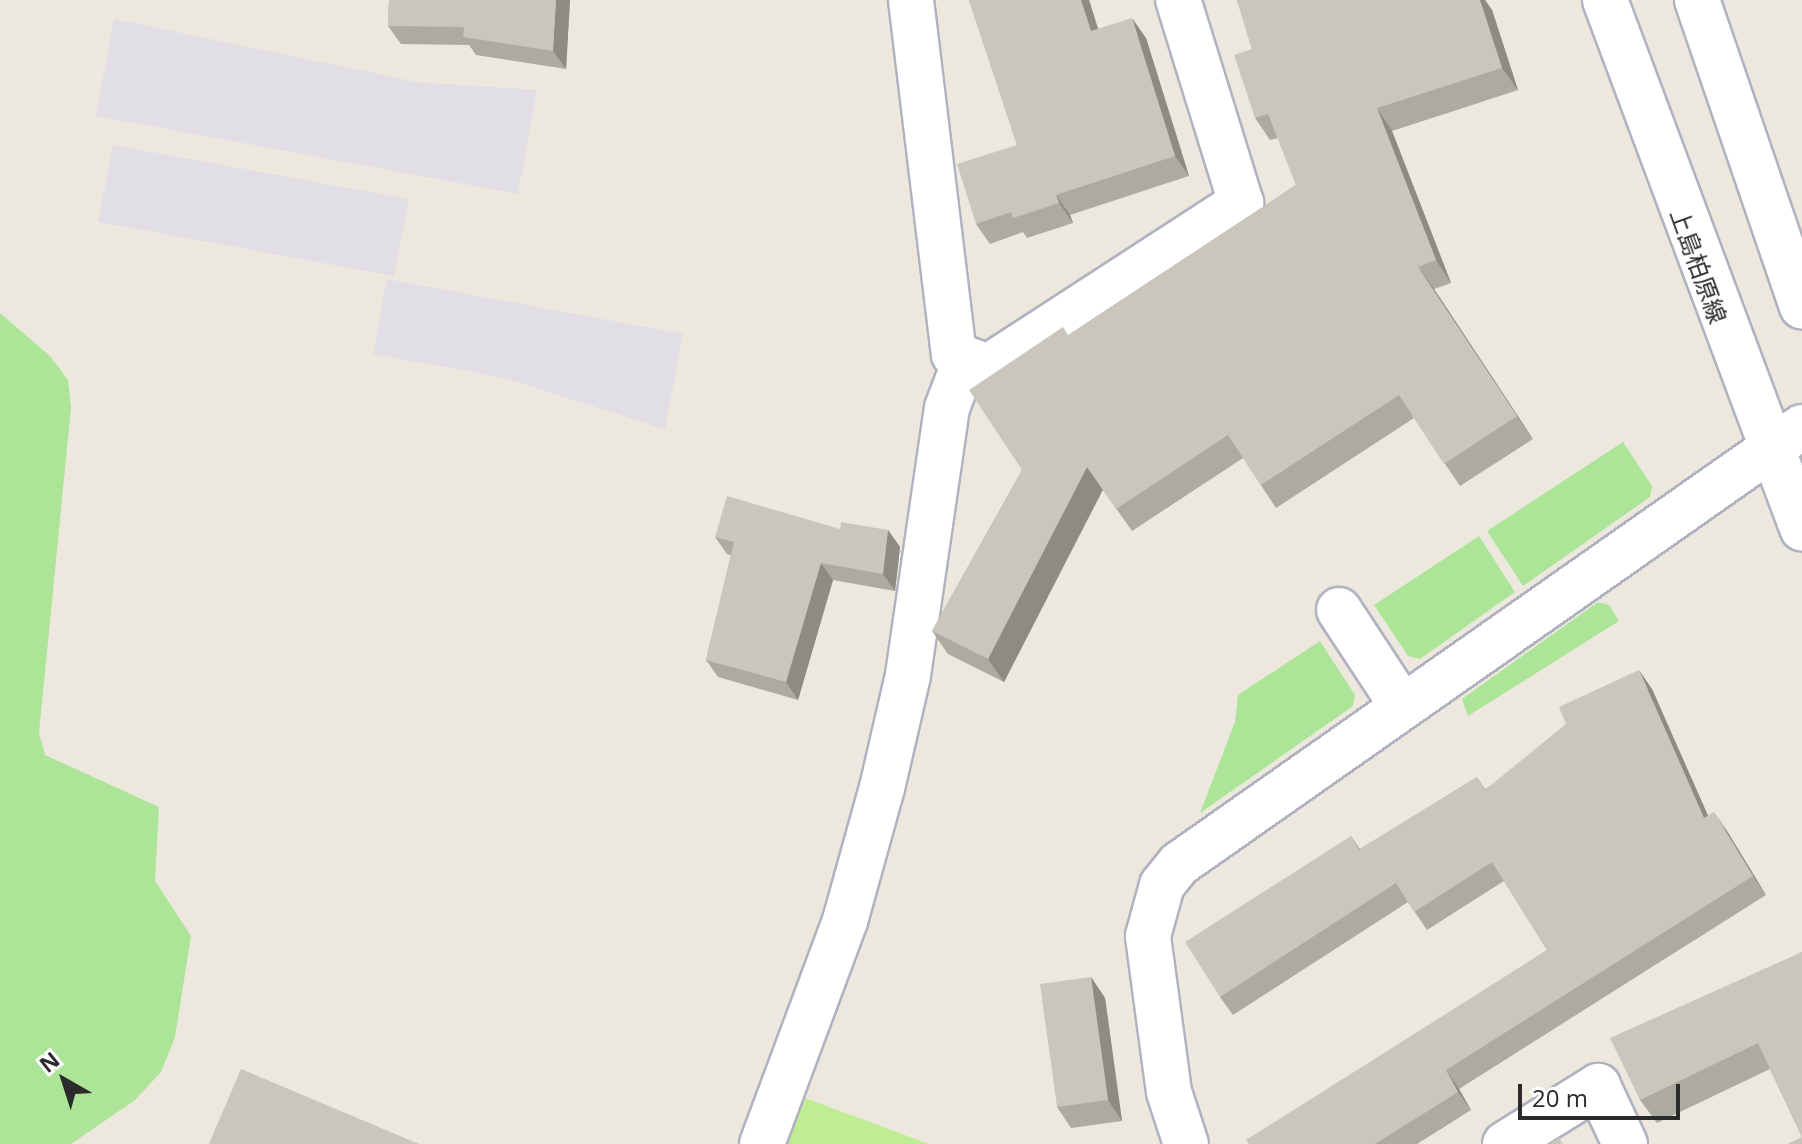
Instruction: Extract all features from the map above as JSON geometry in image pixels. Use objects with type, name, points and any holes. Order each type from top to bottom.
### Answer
[{"type":"street","points":[[911,0],[954,354],[988,367],[1241,203],[1178,0]]},
{"type":"street","name":"上島柏原線","points":[[1605,0],[1785,438],[1802,528]]},
{"type":"street","points":[[1697,0],[1802,307]]},
{"type":"street","points":[[762,1144],[845,921],[882,788],[908,675],[947,408],[966,358]]},
{"type":"street","points":[[1186,1144],[1169,1092],[1148,936],[1162,885],[1190,855],[1785,438]]},
{"type":"street","points":[[1339,610],[1402,706]]},
{"type":"street","points":[[1505,1144],[1598,1086],[1625,1144]]},
{"type":"shaded area","points":[[114,19],[417,82],[537,90],[518,194],[96,116]]},
{"type":"shaded area","points":[[113,145],[409,199],[394,276],[98,222]]},
{"type":"shaded area","points":[[387,279],[683,334],[665,429],[501,377],[373,354]]},
{"type":"green space","points":[[0,313],[51,357],[68,380],[71,408],[39,733],[45,755],[159,807],[155,881],[191,936],[175,1037],[161,1072],[135,1100],[71,1144],[0,1144]]},
{"type":"green space","points":[[1623,442],[1652,486],[1650,497],[1523,586],[1487,531]]},
{"type":"green space","points":[[1479,536],[1515,592],[1420,659],[1408,656],[1374,605]]},
{"type":"green space","points":[[1598,602],[1609,605],[1619,621],[1468,716],[1462,699]]},
{"type":"green space","points":[[1320,641],[1355,695],[1353,706],[1200,813],[1235,722],[1238,695]]},
{"type":"green space","points":[[797,1095],[929,1144],[779,1144]]},
{"type":"building","points":[[389,0],[556,0],[553,51],[463,37],[464,27],[388,26]]},
{"type":"building","points":[[969,0],[1081,0],[1091,31],[1132,18],[1175,156],[1056,195],[1059,203],[1013,218],[1011,212],[976,224],[957,164],[1017,145]]},
{"type":"building","points":[[1237,0],[1480,0],[1502,68],[1377,108],[1436,260],[1418,267],[1517,416],[1444,464],[1399,395],[1261,485],[1228,435],[1116,509],[1087,467],[988,659],[932,631],[1022,470],[969,390],[1063,327],[1068,335],[1296,185],[1268,114],[1255,118],[1234,55],[1252,49]]},
{"type":"building","points":[[727,496],[840,529],[841,522],[888,530],[883,574],[821,563],[786,682],[706,660],[734,542],[715,537]]},
{"type":"building","points":[[1639,670],[1704,818],[1714,812],[1753,876],[1446,1070],[1458,1092],[1375,1144],[1249,1144],[1246,1140],[1547,950],[1492,862],[1414,912],[1396,883],[1220,997],[1185,942],[1351,836],[1359,850],[1477,777],[1485,790],[1566,724],[1559,707]]},
{"type":"building","points":[[1802,952],[1802,1137],[1758,1043],[1640,1100],[1610,1038]]},
{"type":"building","points":[[1091,977],[1108,1100],[1057,1107],[1040,984]]},
{"type":"building","points":[[241,1069],[419,1144],[209,1144]]},
{"type":"building","points":[[1802,1137],[1802,1144],[1787,1144]]},
{"type":"building","points":[[1559,1138],[1563,1144],[1549,1144]]}]
